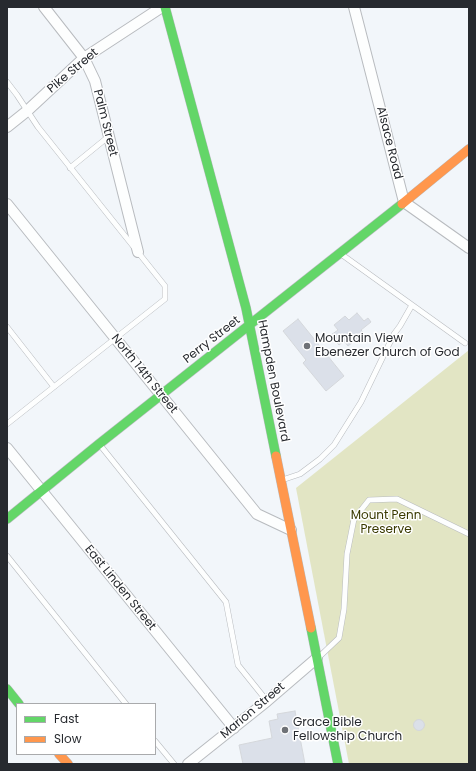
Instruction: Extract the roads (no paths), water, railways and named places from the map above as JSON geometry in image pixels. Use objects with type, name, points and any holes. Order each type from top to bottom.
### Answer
[{"type":"main road","name":"Hampden Boulevard","points":[[165,7],[250,326],[318,658],[338,764]]},
{"type":"main road","name":"Perry Street","points":[[7,519],[99,444],[340,254],[469,149]]},
{"type":"main road","points":[[7,689],[18,703]]},
{"type":"main road","points":[[61,755],[68,764]]},
{"type":"street","name":"Palm Street","points":[[44,7],[84,58],[94,81],[138,252]]},
{"type":"street","name":"Pike Street","points":[[7,127],[27,111],[84,58],[162,7]]},
{"type":"street","name":"Alsace Road","points":[[354,7],[404,202]]},
{"type":"street","points":[[404,202],[469,248]]},
{"type":"street","name":"North 14th Street","points":[[7,204],[257,514],[291,530]]},
{"type":"street","name":"East Linden Street","points":[[7,448],[234,728]]},
{"type":"street","name":"Marion Street","points":[[188,764],[267,702],[318,658]]},
{"type":"lane","points":[[7,82],[38,128],[165,286],[165,299],[7,424]]},
{"type":"lane","points":[[70,168],[108,136]]},
{"type":"lane","points":[[340,254],[465,343]]},
{"type":"lane","points":[[281,480],[300,474],[320,459],[334,445],[361,402],[394,334],[412,305]]},
{"type":"lane","points":[[7,327],[54,387]]},
{"type":"lane","points":[[99,444],[226,602],[238,665],[267,702]]},
{"type":"lane","points":[[318,658],[339,638],[344,609],[347,554],[354,519],[369,500],[397,499],[469,534]]},
{"type":"lane","points":[[7,556],[125,703]]},
{"type":"lane","points":[[156,742],[174,764]]},
{"type":"place","name":"Mountain View Ebenezer Church of God","points":[[307,346]]},
{"type":"place","name":"Grace Bible Fellowship Church","points":[[285,730]]},
{"type":"park label","name":"Mount Penn Preserve","points":[[386,523]]}]
